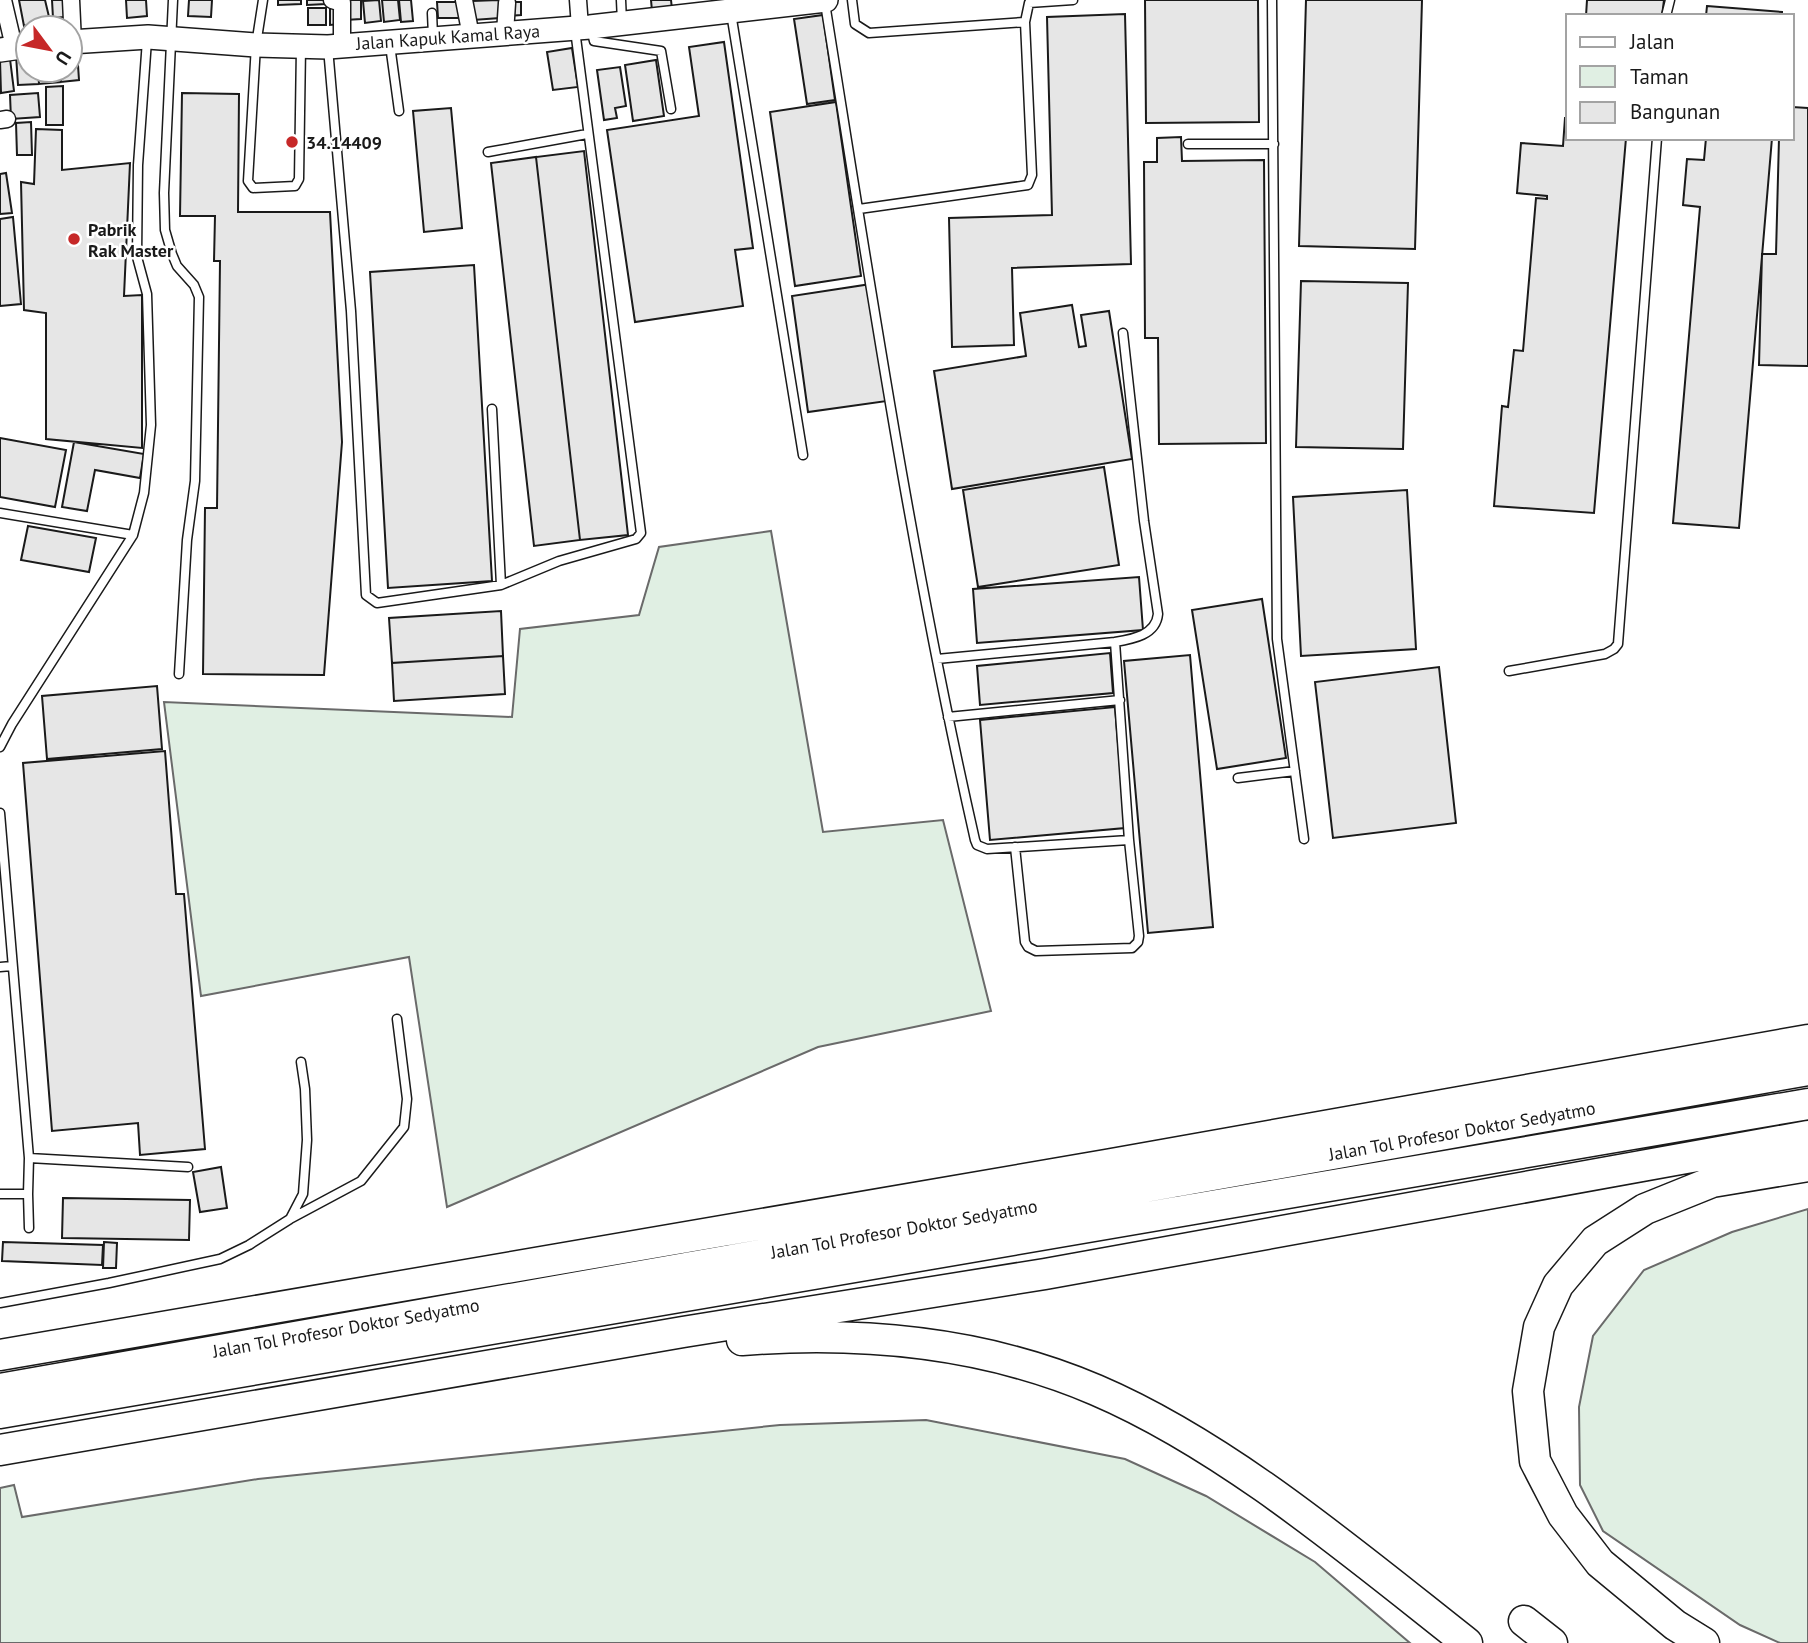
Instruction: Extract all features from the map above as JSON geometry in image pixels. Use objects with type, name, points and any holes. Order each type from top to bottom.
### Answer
[{"type":"highway","name":"Jalan Tol Profesor Doktor Sedyatmo","points":[[0,1355],[1093,1167],[1808,1040]]},
{"type":"highway","name":"Jalan Tol Profesor Doktor Sedyatmo","points":[[0,1389],[1808,1070]]},
{"type":"highway","name":"Jalan Tol Profesor Doktor Sedyatmo","points":[[0,1413],[1808,1104]]},
{"type":"highway","points":[[0,1450],[683,1332],[1045,1274],[1808,1136]]},
{"type":"highway","points":[[1704,1643],[1675,1625],[1600,1563],[1563,1516],[1535,1461],[1528,1391],[1539,1327],[1558,1285],[1595,1241],[1645,1209],[1712,1182],[1808,1166]]},
{"type":"highway","points":[[0,1450],[723,1342],[785,1337],[854,1336],[912,1342],[973,1352],[1038,1368],[1096,1390],[1148,1415],[1261,1487],[1357,1556],[1467,1643]]},
{"type":"highway","points":[[1524,1621],[1552,1643]]},
{"type":"main road","name":"Jalan Kapuk Kamal Raya","points":[[84,41],[171,38],[259,29],[302,47],[335,46],[582,27],[818,0]]},
{"type":"street","points":[[3,0],[14,48]]},
{"type":"street","points":[[332,0],[342,3],[335,46]]},
{"type":"street","points":[[464,0],[471,36]]},
{"type":"street","points":[[578,0],[582,27]]},
{"type":"street","points":[[505,33],[507,3]]},
{"type":"lane","points":[[173,0],[164,192],[165,230],[177,266],[194,285],[199,297],[195,481],[187,540],[179,674]]},
{"type":"lane","points":[[263,0],[247,181],[253,188],[295,186],[299,179],[302,47]]},
{"type":"lane","points":[[621,0],[622,23]]},
{"type":"lane","points":[[818,0],[859,209],[893,423],[937,659],[977,845],[987,849],[1129,840]]},
{"type":"lane","points":[[852,0],[855,24],[869,33],[1025,22]]},
{"type":"lane","points":[[859,209],[1028,185],[1032,175],[1025,22],[1029,3],[1073,0]]},
{"type":"lane","points":[[1272,0],[1277,639],[1304,839]]},
{"type":"lane","points":[[730,10],[803,455]]},
{"type":"lane","points":[[432,13],[433,38]]},
{"type":"lane","points":[[335,46],[366,595],[377,603],[501,585],[559,561],[636,539],[641,533],[587,134],[582,27]]},
{"type":"lane","points":[[582,27],[594,41],[662,51],[671,109]]},
{"type":"lane","points":[[0,747],[133,535],[144,493],[151,425],[147,294],[136,257],[138,165],[148,37]]},
{"type":"lane","points":[[389,42],[399,111]]},
{"type":"lane","points":[[488,152],[587,134]]},
{"type":"lane","points":[[1509,671],[1605,654],[1618,643],[1657,140]]},
{"type":"lane","points":[[1188,144],[1273,144]]},
{"type":"lane","points":[[937,659],[1115,642],[1155,627],[1158,614],[1144,522],[1123,332]]},
{"type":"lane","points":[[492,409],[501,585]]},
{"type":"lane","points":[[0,513],[133,535]]},
{"type":"lane","points":[[1015,848],[1025,942],[1028,947],[1036,951],[1132,948],[1138,942],[1115,642]]},
{"type":"lane","points":[[948,717],[1120,701]]},
{"type":"lane","points":[[1238,778],[1295,771]]},
{"type":"lane","points":[[0,814],[29,1158],[29,1228]]},
{"type":"lane","points":[[0,967],[12,966]]},
{"type":"lane","points":[[0,1303],[220,1259],[361,1181],[404,1127],[407,1099],[397,1019]]},
{"type":"lane","points":[[290,1219],[303,1194],[307,1140],[301,1062]]},
{"type":"lane","points":[[29,1158],[188,1167]]},
{"type":"lane","points":[[0,1194],[28,1194]]},
{"type":"green space","points":[[771,531],[823,832],[943,820],[991,1011],[818,1047],[447,1207],[409,957],[201,996],[164,702],[512,717],[520,629],[639,615],[659,547]]},
{"type":"green space","points":[[1808,1209],[1808,1643],[1780,1643],[1740,1625],[1603,1531],[1580,1485],[1579,1407],[1593,1336],[1644,1270],[1732,1232]]},
{"type":"green space","points":[[926,1420],[1125,1459],[1206,1496],[1315,1562],[1410,1643],[0,1643],[0,1488],[14,1485],[22,1517],[258,1479],[780,1425]]},
{"type":"building","points":[[19,0],[45,0],[48,14],[22,14]]},
{"type":"building","points":[[52,0],[63,0],[65,14],[53,14]]},
{"type":"building","points":[[126,0],[146,0],[147,16],[127,18]]},
{"type":"building","points":[[189,0],[212,0],[211,17],[188,16]]},
{"type":"building","points":[[278,0],[301,0],[301,4],[278,5]]},
{"type":"building","points":[[307,0],[326,0],[326,4],[307,5]]},
{"type":"building","points":[[345,0],[361,0],[361,19],[345,20]]},
{"type":"building","points":[[379,0],[381,21],[365,23],[363,1]]},
{"type":"building","points":[[382,0],[398,0],[400,20],[384,22]]},
{"type":"building","points":[[399,0],[411,0],[413,21],[401,22]]},
{"type":"building","points":[[499,0],[500,18],[473,20],[472,1]]},
{"type":"building","points":[[651,0],[671,0],[672,9],[652,11]]},
{"type":"building","points":[[1145,0],[1258,0],[1259,122],[1146,123]]},
{"type":"building","points":[[1306,0],[1422,0],[1415,249],[1299,246]]},
{"type":"building","points":[[1587,0],[1664,0],[1662,14],[1586,14]]},
{"type":"building","points":[[437,2],[462,2],[463,18],[438,18]]},
{"type":"building","points":[[507,2],[521,2],[521,15],[507,16]]},
{"type":"building","points":[[339,3],[340,24],[330,25],[330,4]]},
{"type":"building","points":[[1707,6],[1782,12],[1782,14],[1706,14]]},
{"type":"building","points":[[308,8],[326,8],[326,25],[308,25]]},
{"type":"building","points":[[1125,14],[1131,264],[1012,268],[1014,345],[952,347],[949,218],[1052,215],[1047,17]]},
{"type":"building","points":[[823,15],[835,100],[807,104],[794,19]]},
{"type":"building","points":[[724,42],[753,248],[735,250],[743,306],[635,322],[607,130],[699,116],[689,47]]},
{"type":"building","points":[[572,48],[578,87],[553,90],[547,52]]},
{"type":"building","points":[[10,59],[14,91],[1,93],[0,60]]},
{"type":"building","points":[[656,60],[664,116],[633,121],[625,65]]},
{"type":"building","points":[[620,67],[626,106],[615,108],[617,118],[604,120],[597,70]]},
{"type":"building","points":[[63,86],[63,125],[46,125],[46,87]]},
{"type":"building","points":[[38,93],[40,117],[11,119],[10,95]]},
{"type":"building","points":[[182,93],[239,94],[238,212],[330,212],[342,442],[324,675],[203,674],[205,508],[217,508],[220,261],[214,261],[215,216],[180,216]]},
{"type":"building","points":[[836,102],[861,276],[795,286],[770,112]]},
{"type":"building","points":[[1794,107],[1808,108],[1808,366],[1759,365],[1762,254],[1776,254],[1779,140],[1794,140]]},
{"type":"building","points":[[451,108],[462,228],[424,232],[413,111]]},
{"type":"building","points":[[1565,118],[1566,140],[1626,140],[1594,513],[1494,506],[1502,406],[1508,407],[1514,350],[1523,351],[1536,198],[1547,199],[1547,196],[1517,193],[1521,143],[1563,146]]},
{"type":"building","points":[[31,122],[32,155],[17,155],[16,123]]},
{"type":"building","name":"Pabrik Rak Master","points":[[36,129],[62,130],[62,170],[130,163],[124,296],[142,295],[142,448],[46,439],[46,313],[24,310],[21,182],[34,184]]},
{"type":"building","points":[[1181,137],[1182,161],[1264,160],[1266,443],[1159,444],[1158,338],[1145,338],[1144,162],[1157,162],[1157,138]]},
{"type":"building","points":[[1706,140],[1772,140],[1739,528],[1673,523],[1700,207],[1683,205],[1687,159],[1704,160]]},
{"type":"building","points":[[584,151],[628,535],[580,540],[536,157]]},
{"type":"building","points":[[536,157],[580,540],[534,546],[491,163]]},
{"type":"building","points":[[6,173],[12,213],[0,214],[0,174]]},
{"type":"building","points":[[13,217],[21,304],[0,306],[0,219]]},
{"type":"building","points":[[474,265],[492,581],[388,588],[370,272]]},
{"type":"building","points":[[1301,281],[1408,283],[1403,449],[1296,447]]},
{"type":"building","points":[[871,284],[887,401],[808,412],[792,296]]},
{"type":"building","points":[[1072,305],[1079,347],[1086,346],[1081,315],[1109,311],[1132,459],[952,489],[934,371],[1026,356],[1020,313]]},
{"type":"building","points":[[0,438],[66,450],[55,507],[0,497]]},
{"type":"building","points":[[74,442],[144,454],[140,478],[95,470],[87,511],[62,507]]},
{"type":"building","points":[[1104,467],[1119,565],[978,587],[963,490]]},
{"type":"building","points":[[1407,490],[1416,649],[1301,656],[1293,497]]},
{"type":"building","points":[[28,526],[96,538],[89,572],[21,560]]},
{"type":"building","points":[[1139,577],[1143,630],[977,643],[973,589]]},
{"type":"building","points":[[1262,599],[1286,758],[1217,769],[1192,610]]},
{"type":"building","points":[[501,611],[503,656],[392,663],[389,618]]},
{"type":"building","points":[[1110,653],[1113,693],[980,705],[977,666]]},
{"type":"building","points":[[1190,655],[1213,927],[1148,933],[1124,661]]},
{"type":"building","points":[[503,656],[505,694],[394,701],[392,663]]},
{"type":"building","points":[[1439,667],[1456,823],[1333,838],[1315,682]]},
{"type":"building","points":[[157,686],[162,749],[47,759],[42,696]]},
{"type":"building","points":[[1115,707],[1125,828],[990,840],[980,720]]},
{"type":"building","points":[[165,751],[176,894],[184,894],[205,1149],[140,1155],[138,1123],[52,1131],[23,763]]},
{"type":"building","points":[[221,1167],[227,1208],[200,1212],[193,1172]]},
{"type":"building","points":[[63,1198],[190,1200],[189,1240],[62,1238]]},
{"type":"building","points":[[3,1242],[103,1245],[102,1265],[2,1261]]},
{"type":"building","points":[[104,1242],[117,1243],[116,1268],[103,1268]]},
{"type":"place","name":"34.14409","points":[[292,142]]},
{"type":"place","name":"Pabrik Rak Master","points":[[74,239]]}]
